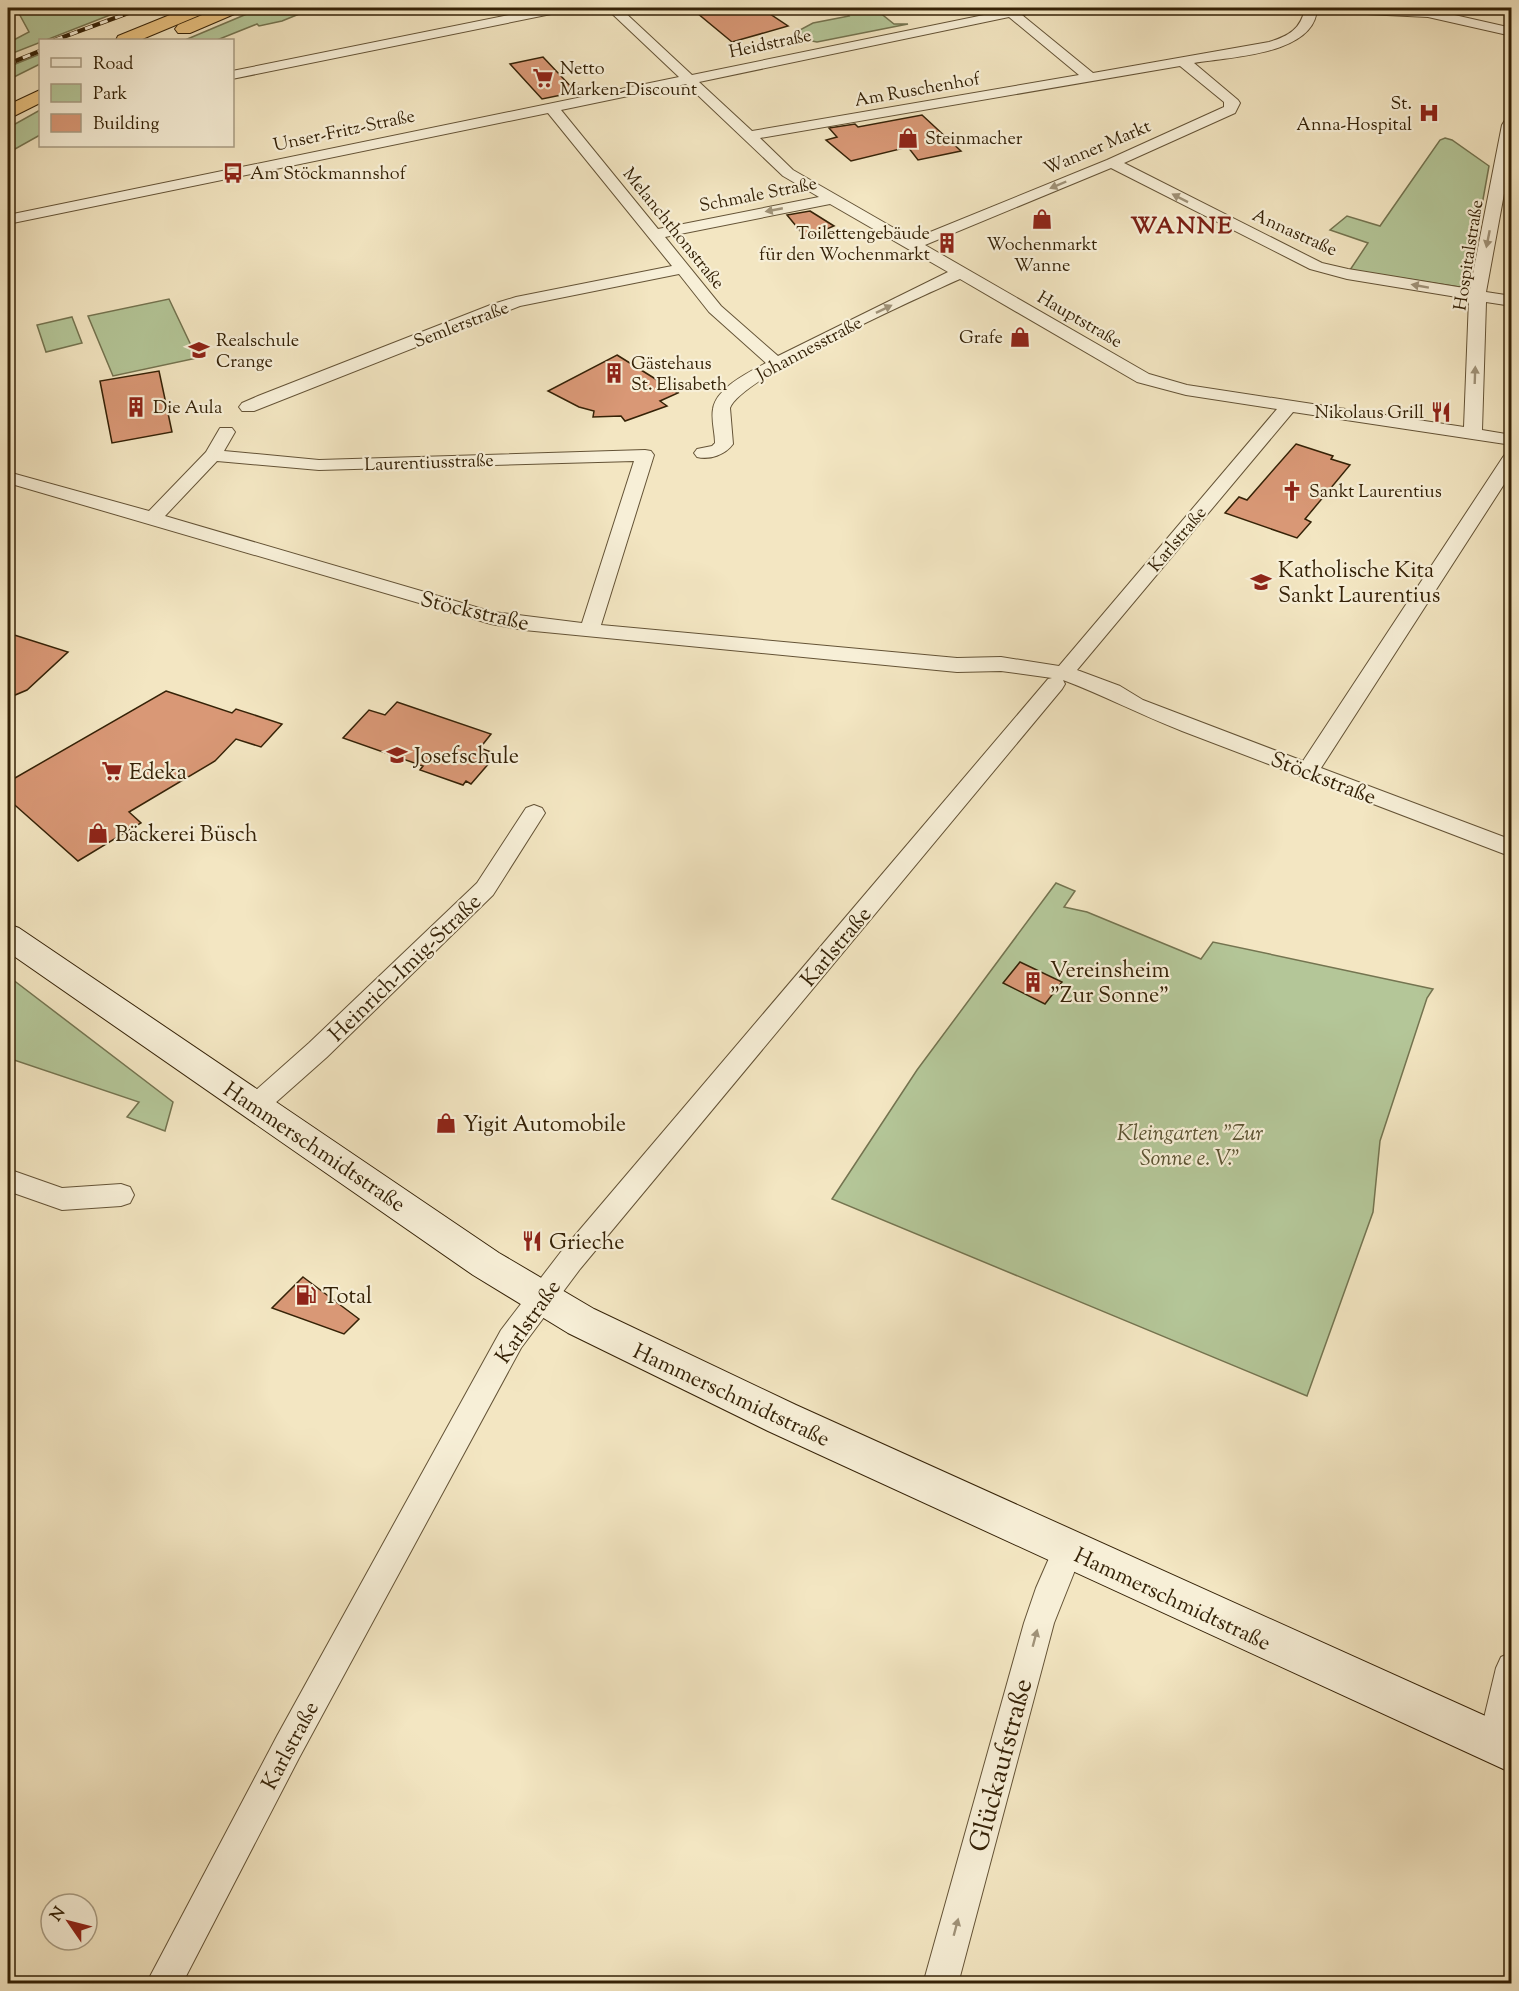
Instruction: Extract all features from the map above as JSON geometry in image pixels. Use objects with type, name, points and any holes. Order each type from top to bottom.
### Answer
[{"type":"highway","points":[[127,39],[201,8]]},
{"type":"highway","points":[[159,39],[233,8]]},
{"type":"highway","points":[[8,97],[39,81]]},
{"type":"highway","points":[[8,113],[39,97]]},
{"type":"main road","name":"Hammerschmidtstraße","points":[[8,936],[486,1264],[541,1298],[618,1340],[1068,1550],[1503,1747]]},
{"type":"street","points":[[234,75],[561,8]]},
{"type":"street","name":"Hauptstraße","points":[[613,8],[788,173],[1143,378],[1186,390],[1512,440]]},
{"type":"street","name":"Heidstraße","points":[[689,79],[1035,8]]},
{"type":"street","name":"Am Ruschenhof","points":[[749,136],[1282,43],[1305,28],[1309,22],[1311,8]]},
{"type":"street","points":[[1326,8],[1428,13],[1512,32]]},
{"type":"street","points":[[1011,12],[1090,77]]},
{"type":"street","name":"Wanner Markt","points":[[912,245],[1223,114],[1232,106],[1229,99],[1183,61]]},
{"type":"street","name":"Unser-Fritz-Straße","points":[[8,220],[689,79]]},
{"type":"street","name":"Melanchthonstraße","points":[[551,107],[715,309],[776,363]]},
{"type":"street","name":"Hospitalstraße","points":[[1473,434],[1478,296],[1509,125],[1512,120]]},
{"type":"street","name":"Annastraße","points":[[1112,162],[1316,266],[1347,274],[1512,301]]},
{"type":"street","name":"Schmale Straße","points":[[656,234],[832,199]]},
{"type":"street","name":"Semlerstraße","points":[[248,406],[350,368],[489,310],[516,302],[682,269]]},
{"type":"street","name":"Johannesstraße","points":[[703,453],[718,450],[724,444],[723,403],[735,389],[776,363],[960,273]]},
{"type":"street","name":"Karlstraße","points":[[163,1983],[288,1747],[511,1339],[541,1298],[1289,406]]},
{"type":"street","points":[[153,518],[213,455],[226,432]]},
{"type":"street","name":"Laurentiusstraße","points":[[213,455],[319,465],[645,455],[590,629]]},
{"type":"street","points":[[1308,771],[1512,457]]},
{"type":"street","name":"Stöckstraße","points":[[8,477],[491,618],[957,665],[993,674],[1060,678],[1106,701],[1136,705],[1512,849]]},
{"type":"street","name":"Heinrich-Imig-Straße","points":[[256,1105],[318,1050],[485,889],[534,813]]},
{"type":"street","points":[[8,1180],[62,1199],[121,1194]]},
{"type":"street","name":"Glückaufstraße","points":[[940,1983],[1039,1623],[1068,1550]]},
{"type":"street","points":[[1503,1747],[1512,1668]]},
{"type":"green space","points":[[16,8],[128,8],[49,39],[39,39],[39,43],[8,55],[8,43],[29,32]]},
{"type":"green space","points":[[261,8],[314,8],[282,21],[259,26],[257,24],[220,39],[187,39]]},
{"type":"green space","points":[[842,8],[874,8],[894,24],[908,24],[817,42],[807,40],[796,32],[813,23],[849,16]]},
{"type":"green space","points":[[39,54],[39,64],[8,80],[8,67]]},
{"type":"green space","points":[[39,111],[39,136],[8,153],[8,128]]},
{"type":"green space","points":[[1445,138],[1452,140],[1489,166],[1468,283],[1459,287],[1350,270],[1368,243],[1330,230],[1347,216],[1380,226],[1440,140]]},
{"type":"green space","points":[[169,299],[197,358],[113,376],[88,316]]},
{"type":"green space","points":[[72,317],[82,343],[46,352],[37,325]]},
{"type":"green space","name":"Kleingarten \"Zur Sonne e. V.\"","points":[[1056,883],[1075,891],[1064,907],[1087,912],[1201,959],[1213,942],[1433,989],[1427,998],[1380,1141],[1373,1212],[1307,1396],[832,1199],[917,1070]]},
{"type":"green space","points":[[8,976],[173,1102],[165,1131],[127,1117],[139,1102],[8,1058]]},
{"type":"building","points":[[691,8],[761,8],[788,26],[732,42]]},
{"type":"building","name":"Netto Marken-Discount","points":[[543,57],[576,92],[542,99],[510,64]]},
{"type":"building","name":"Steinmacher","points":[[922,115],[961,151],[918,160],[908,147],[851,161],[826,140],[837,137],[829,128],[855,124],[858,127]]},
{"type":"building","points":[[810,211],[834,226],[806,238],[787,215]]},
{"type":"building","name":"Gästehaus St. Elisabeth","points":[[617,355],[678,393],[660,401],[667,406],[625,421],[621,416],[593,417],[594,411],[579,407],[548,391]]},
{"type":"building","name":"Die Aula","points":[[159,371],[172,432],[112,443],[100,381]]},
{"type":"building","name":"Sankt Laurentius","points":[[1296,444],[1333,456],[1331,459],[1350,465],[1305,519],[1311,522],[1297,538],[1225,513],[1239,497],[1247,500]]},
{"type":"building","points":[[8,633],[68,652],[27,690],[8,698]]},
{"type":"building","name":"Edeka","points":[[166,691],[232,713],[236,709],[282,724],[261,747],[236,739],[215,761],[129,812],[141,823],[78,861],[8,799],[8,782]]},
{"type":"building","points":[[397,702],[491,734],[480,748],[497,754],[471,784],[466,781],[463,785],[420,770],[423,766],[343,738],[369,710],[385,715]]},
{"type":"building","name":"Vereinsheim \"Zur Sonne\"","points":[[1020,962],[1062,982],[1045,1004],[1003,983]]},
{"type":"building","name":"Total","points":[[303,1277],[359,1319],[344,1334],[272,1308]]},
{"type":"railway","points":[[58,39],[142,8]]},
{"type":"railway","points":[[8,64],[39,51]]},
{"type":"place","name":"Netto Marken-Discount","points":[[543,78]]},
{"type":"place","name":"St. Anna-Hospital","points":[[1429,113]]},
{"type":"place","name":"Steinmacher","points":[[908,138]]},
{"type":"place","name":"Am Stöckmannshof","points":[[233,173]]},
{"type":"place","name":"Wochenmarkt Wanne","points":[[1042,219]]},
{"type":"place","name":"Toilettengebäude für den Wochenmarkt","points":[[947,243]]},
{"type":"place","name":"Grafe","points":[[1020,337]]},
{"type":"place","name":"Realschule Crange","points":[[199,350]]},
{"type":"place","name":"Gästehaus St. Elisabeth","points":[[614,373]]},
{"type":"place","name":"Die Aula","points":[[136,407]]},
{"type":"place","name":"Nikolaus Grill","points":[[1441,412]]},
{"type":"place","name":"Sankt Laurentius","points":[[1292,491]]},
{"type":"place","name":"Katholische Kita Sankt Laurentius","points":[[1261,582]]},
{"type":"place","name":"Josefschule","points":[[397,755]]},
{"type":"place","name":"Edeka","points":[[112,771]]},
{"type":"place","name":"Bäckerei Büsch","points":[[98,833]]},
{"type":"place","name":"Vereinsheim \"Zur Sonne\"","points":[[1033,982]]},
{"type":"place","name":"Yigit Automobile","points":[[446,1123]]},
{"type":"place","name":"Grieche","points":[[532,1241]]},
{"type":"place","name":"Total","points":[[306,1295]]},
{"type":"district","name":"WANNE","points":[[1182,225]]}]
